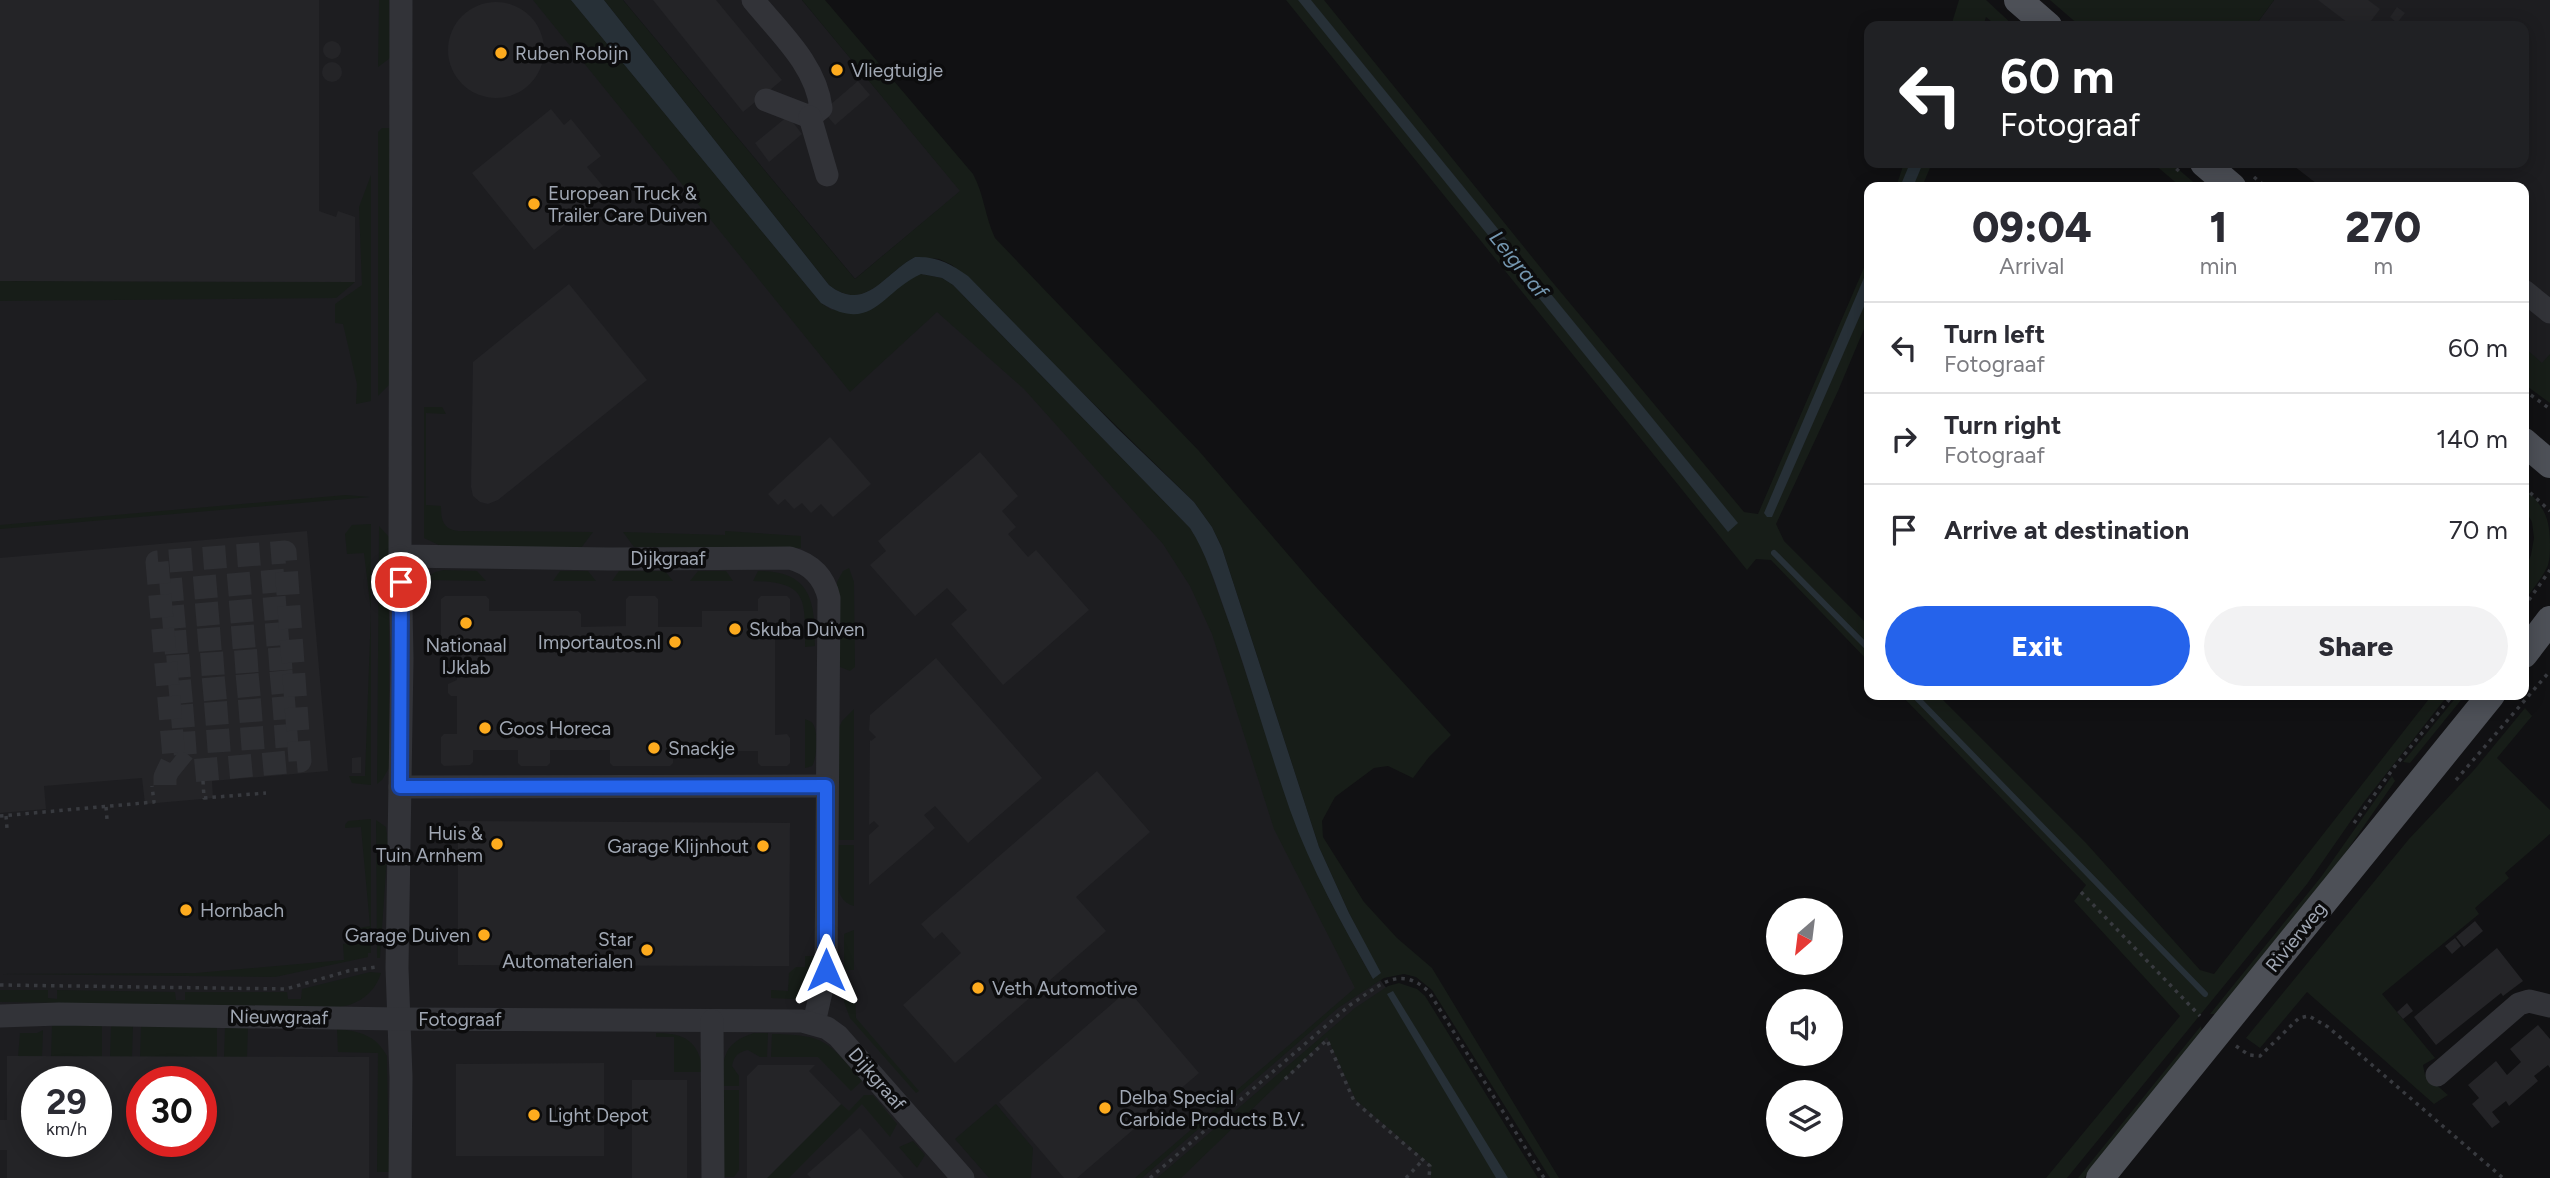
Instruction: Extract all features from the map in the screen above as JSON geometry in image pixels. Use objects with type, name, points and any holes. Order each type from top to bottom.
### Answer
[{"type":"main road","points":[[2018,0],[2042,21]]},
{"type":"main road","points":[[2210,168],[2226,182]]},
{"type":"main road","points":[[2529,446],[2550,464]]},
{"type":"main road","points":[[2529,647],[2550,620]]},
{"type":"main road","name":"Rivierweg","points":[[2100,1178],[2226,1038],[2487,700]]},
{"type":"street","points":[[400,556],[401,0]]},
{"type":"street","points":[[753,0],[811,72],[819,91],[821,108],[810,117]]},
{"type":"street","points":[[766,100],[810,117]]},
{"type":"street","points":[[810,117],[827,175]]},
{"type":"street","points":[[2529,295],[2550,312]]},
{"type":"street","name":"Dijkgraaf","points":[[400,556],[789,558],[803,562],[821,577],[828,598],[826,970],[814,1023],[838,1036],[963,1178]]},
{"type":"street","name":"Fotograaf","points":[[400,556],[398,1019],[814,1023]]},
{"type":"street","points":[[400,787],[826,786]]},
{"type":"street","points":[[2438,1075],[2519,1003],[2529,1001],[2550,1006]]},
{"type":"street","name":"Nieuwgraaf","points":[[0,1016],[59,1014],[398,1019]]},
{"type":"street","points":[[398,1019],[401,1077],[400,1178]]},
{"type":"street","points":[[712,1021],[713,1178]]},
{"type":"path","points":[[2529,394],[2550,409]]},
{"type":"path","points":[[2529,492],[2550,511]]},
{"type":"path","points":[[2529,600],[2550,570]]},
{"type":"path","points":[[203,781],[204,798],[266,793]]},
{"type":"path","points":[[7,828],[3,816],[154,802],[152,786]]},
{"type":"path","points":[[106,807],[107,819]]},
{"type":"path","points":[[2081,892],[2202,1018],[2249,1055],[2260,1056],[2299,1018],[2309,1016],[2328,1027],[2503,1178]]},
{"type":"path","name":"Nieuwgraaf","points":[[0,985],[286,989],[360,969],[397,968]]},
{"type":"path","points":[[1150,1178],[1350,1005],[1385,982],[1403,978],[1412,979],[1429,992],[1544,1178]]},
{"type":"path","points":[[1285,1079],[1327,1041],[1354,1101],[1430,1166],[1429,1178]]},
{"type":"path","points":[[1406,1178],[1422,1161]]},
{"type":"shaded area","points":[[0,0],[588,0],[828,298],[916,267],[1188,506],[1306,832],[1377,976],[1391,994],[1502,1178],[0,1178]]},
{"type":"shaded area","points":[[379,0],[389,0],[390,58],[378,67]]},
{"type":"shaded area","points":[[533,0],[571,0],[821,303],[832,310],[921,274],[942,278],[953,285],[1190,528],[1201,545],[1233,634],[1291,812],[1329,899],[1372,978],[1380,973],[1319,847],[1222,548],[1212,527],[1194,502],[952,265],[939,259],[915,257],[874,288],[854,295],[842,293],[829,285],[604,0],[623,0],[855,279],[960,191],[802,0],[825,0],[973,174],[995,238],[1199,451],[1316,587],[1451,735],[1413,778],[1388,766],[1374,768],[1335,797],[1322,821],[1323,837],[1364,902],[1397,938],[1432,968],[1559,1178],[1550,1178],[1432,990],[1416,977],[1404,974],[1384,978],[1338,1008],[1142,1178],[1135,1178],[1355,988],[1274,829],[1212,634],[1190,586],[1163,544],[1024,389],[937,312],[850,392]]},
{"type":"shaded area","points":[[623,0],[802,0],[961,191],[855,279]]},
{"type":"shaded area","points":[[1286,0],[1324,0],[1549,278],[1744,512],[1758,514],[1864,268],[1864,329],[1776,524],[1784,541],[1864,621],[1864,657],[1771,560],[1756,559],[1747,570]]},
{"type":"shaded area","points":[[1959,0],[1986,0],[2009,21],[1991,21],[1986,17],[1985,21],[1953,21]]},
{"type":"shaded area","points":[[2050,0],[2274,0],[2259,21],[2074,21]]},
{"type":"shaded area","points":[[2274,0],[2550,0],[2550,374],[2529,356],[2529,182],[2315,182],[2296,168],[2529,168],[2529,21],[2259,21]]},
{"type":"shaded area","points":[[382,128],[390,128],[389,385],[378,396],[378,132]]},
{"type":"shaded area","points":[[1902,168],[1930,168],[1924,182],[1898,182]]},
{"type":"shaded area","points":[[2159,168],[2177,168],[2193,182],[2175,182]]},
{"type":"shaded area","points":[[371,175],[371,401],[356,404],[357,384],[343,324],[335,323],[335,304],[362,285],[359,207]]},
{"type":"shaded area","points":[[0,281],[355,282],[336,298],[0,301]]},
{"type":"shaded area","points":[[2529,351],[2542,363],[2550,354],[2550,403],[2529,388]]},
{"type":"shaded area","points":[[424,407],[442,407],[446,414],[426,413],[426,505],[441,506],[442,520],[446,526],[458,531],[593,532],[581,548],[441,546],[424,538]]},
{"type":"shaded area","points":[[2529,492],[2544,512],[2549,526],[2550,557],[2540,580],[2529,594],[2529,560],[2534,538],[2529,517]]},
{"type":"shaded area","points":[[346,495],[370,497],[0,529],[0,525]]},
{"type":"shaded area","points":[[371,524],[371,611],[364,553],[347,554],[345,534],[352,525]]},
{"type":"shaded area","points":[[379,526],[389,537],[389,768],[377,784]]},
{"type":"shaded area","points":[[725,531],[801,536],[801,548],[634,547],[623,532],[725,535]]},
{"type":"shaded area","points":[[849,568],[854,582],[855,667],[850,671],[838,666],[837,582],[843,571]]},
{"type":"shaded area","points":[[443,570],[477,571],[486,581],[424,580]]},
{"type":"shaded area","points":[[560,571],[588,571],[596,581],[553,581]]},
{"type":"shaded area","points":[[619,571],[665,571],[673,581],[612,581]]},
{"type":"shaded area","points":[[698,571],[726,571],[733,581],[690,581]]},
{"type":"shaded area","points":[[758,571],[776,572],[790,577],[800,583],[807,592],[814,616],[815,646],[805,647],[805,617],[800,596],[784,585],[753,581]]},
{"type":"shaded area","points":[[371,611],[371,785],[352,783],[349,776],[365,776]]},
{"type":"shaded area","points":[[1906,700],[1943,700],[2086,843],[2200,970],[2214,974],[2428,700],[2444,700],[2364,802],[2307,884],[2067,1178],[2046,1178],[2180,1016],[2074,901],[2086,885]]},
{"type":"shaded area","points":[[2454,700],[2461,700],[2410,763],[2403,762]]},
{"type":"shaded area","points":[[2525,708],[2532,716],[2497,758],[2550,810],[2550,834],[2505,873],[2509,878],[2475,908],[2479,914],[2382,994],[2435,1058],[2423,1065],[2425,1075],[2448,1095],[2434,1104],[2307,992],[2260,1048],[2246,1038],[2409,839],[2474,770]]},
{"type":"shaded area","points":[[854,709],[854,840],[838,840],[838,730],[842,721]]},
{"type":"shaded area","points":[[805,719],[813,724],[815,730],[816,752],[812,766],[805,768]]},
{"type":"shaded area","points":[[2392,776],[2395,781],[2344,855],[2215,1014],[2210,1014],[2321,877]]},
{"type":"shaded area","points":[[371,819],[371,953],[368,953],[368,957],[275,977],[0,974],[196,973],[344,960],[343,944],[351,943],[355,938],[354,929],[370,926],[361,827],[345,828],[345,825],[348,821]]},
{"type":"shaded area","points":[[376,820],[386,827],[388,841],[380,958],[377,958]]},
{"type":"shaded area","points":[[838,845],[854,845],[854,906],[841,897],[838,889]]},
{"type":"shaded area","points":[[854,930],[854,970],[844,970],[844,934]]},
{"type":"shaded area","points":[[805,956],[814,956],[814,963],[809,980],[795,999],[771,998],[771,990],[788,991],[789,973],[796,967],[805,967]]},
{"type":"shaded area","points":[[370,972],[381,973],[371,991],[360,1000],[340,1007],[0,1002],[0,990],[48,990],[48,998],[57,999],[57,990],[175,992],[176,1000],[185,1000],[185,992],[287,992],[288,999],[301,999],[302,989]]},
{"type":"shaded area","points":[[1399,983],[1417,989],[1425,996],[1538,1178],[1431,1178],[1431,1165],[1356,1100],[1327,1037],[1181,1178],[1157,1178],[1355,1008],[1388,986]]},
{"type":"shaded area","points":[[845,991],[855,991],[856,1018],[919,1091],[916,1093],[850,1018],[844,1002]]},
{"type":"shaded area","points":[[54,1025],[102,1025],[102,1057],[51,1057]]},
{"type":"shaded area","points":[[111,1025],[133,1026],[132,1057],[110,1057]]},
{"type":"shaded area","points":[[141,1026],[217,1027],[217,1057],[140,1057]]},
{"type":"shaded area","points":[[2201,1026],[2202,1032],[2084,1178],[2078,1178]]},
{"type":"shaded area","points":[[225,1027],[248,1027],[247,1057],[224,1057]]},
{"type":"shaded area","points":[[337,1029],[366,1035],[378,1043],[387,1056],[389,1172],[377,1172],[378,1053],[338,1052]]},
{"type":"shaded area","points":[[43,1030],[42,1057],[18,1057],[20,1033],[37,1033]]},
{"type":"shaded area","points":[[656,1033],[675,1035],[689,1041],[698,1053],[703,1072],[674,1072],[674,1037],[656,1037]]},
{"type":"shaded area","points":[[754,1033],[768,1033],[767,1057],[760,1057],[748,1050],[739,1053],[732,1066],[739,1076],[739,1086],[722,1086],[727,1052],[736,1041]]},
{"type":"shaded area","points":[[772,1034],[804,1036],[824,1043],[841,1057],[862,1081],[851,1091],[818,1057],[771,1057]]},
{"type":"shaded area","points":[[723,1090],[739,1090],[739,1170],[734,1177],[721,1177]]},
{"type":"shaded area","points":[[864,1095],[873,1095],[897,1124],[890,1137],[862,1104],[789,1178],[767,1178],[841,1104],[849,1111]]},
{"type":"shaded area","points":[[996,1104],[1033,1148],[1031,1178],[989,1178],[955,1139]]},
{"type":"shaded area","points":[[913,1141],[925,1155],[917,1168],[899,1147]]},
{"type":"water","points":[[571,0],[604,0],[829,285],[842,293],[864,293],[915,257],[937,259],[956,268],[968,276],[1117,428],[1194,502],[1212,527],[1222,548],[1319,847],[1349,913],[1381,973],[1373,979],[1307,854],[1214,579],[1190,528],[953,285],[942,278],[921,274],[865,312],[853,314],[821,303]]},
{"type":"water","name":"Leigraaf","points":[[1298,0],[1311,0],[1738,523],[1728,532]]},
{"type":"water","points":[[1908,168],[1921,168],[1915,182],[1902,182]]},
{"type":"water","points":[[1864,278],[1864,306],[1772,517],[1767,517],[1764,513]]},
{"type":"water","points":[[1393,991],[1508,1178],[1496,1178],[1387,994]]},
{"type":"building","points":[[0,0],[319,0],[319,211],[336,217],[338,211],[355,217],[355,282],[0,281]]},
{"type":"building","points":[[653,0],[716,0],[782,80],[743,112]]},
{"type":"building","points":[[2318,0],[2368,0],[2380,9],[2371,21],[2345,21]]},
{"type":"building","points":[[496,2],[514,6],[530,16],[540,32],[544,50],[540,68],[530,84],[514,94],[496,98],[478,94],[462,84],[452,68],[448,50],[452,32],[462,16],[478,6]]},
{"type":"building","points":[[2397,7],[2405,13],[2399,21],[2390,17]]},
{"type":"building","points":[[328,41],[336,41],[341,50],[339,57],[328,59],[323,54],[323,46]]},
{"type":"building","points":[[332,62],[339,65],[342,72],[339,79],[332,82],[325,79],[322,72],[325,65]]},
{"type":"building","points":[[858,81],[870,95],[835,125],[823,111]]},
{"type":"building","points":[[551,109],[564,125],[571,119],[601,156],[587,167],[607,191],[534,250],[472,173]]},
{"type":"building","points":[[788,116],[802,134],[769,162],[755,143]]},
{"type":"building","points":[[569,284],[647,380],[498,500],[488,504],[480,502],[473,496],[471,487],[473,362]]},
{"type":"building","points":[[830,437],[871,484],[833,517],[821,504],[811,513],[802,503],[794,509],[785,499],[778,505],[768,494]]},
{"type":"building","points":[[980,452],[1018,496],[1002,511],[1016,527],[1008,534],[1028,557],[1036,550],[1089,610],[1003,685],[951,624],[967,610],[947,588],[915,616],[870,565],[886,551],[878,541]]},
{"type":"building","points":[[307,531],[328,771],[212,781],[213,798],[145,804],[142,778],[44,786],[46,809],[0,813],[0,558]]},
{"type":"building","points":[[445,596],[486,596],[489,599],[489,611],[578,611],[581,614],[581,627],[626,626],[626,599],[629,596],[655,596],[658,599],[658,627],[702,627],[702,611],[758,611],[758,599],[761,596],[787,596],[790,599],[790,625],[787,628],[775,628],[775,735],[787,734],[790,738],[790,763],[787,766],[761,766],[758,763],[758,751],[673,751],[673,763],[670,766],[613,766],[610,763],[610,750],[550,750],[550,763],[547,766],[521,766],[518,763],[518,750],[473,750],[473,762],[470,765],[444,766],[441,763],[441,737],[444,734],[457,734],[457,696],[448,693],[448,684],[457,680],[457,643],[444,643],[441,640],[441,599]]},
{"type":"building","points":[[936,658],[1042,778],[968,843],[935,806],[924,815],[935,828],[869,885],[869,835],[879,826],[874,821],[869,825],[870,740],[876,737],[869,730],[870,715]]},
{"type":"building","points":[[361,757],[361,773],[352,773],[352,758]]},
{"type":"building","points":[[1097,771],[1150,832],[1076,897],[1106,931],[955,1063],[903,1005],[961,953],[942,932],[934,939],[921,924]]},
{"type":"building","points":[[458,821],[790,823],[789,966],[458,965]]},
{"type":"building","points":[[2475,921],[2483,931],[2464,947],[2456,937]]},
{"type":"building","points":[[2455,938],[2461,946],[2452,954],[2445,946]]},
{"type":"building","points":[[2497,948],[2523,981],[2503,996],[2501,993],[2436,1045],[2414,1017]]},
{"type":"building","points":[[1128,990],[1199,1073],[1077,1178],[1064,1178],[999,1102]]},
{"type":"building","points":[[2407,1003],[2413,1011],[2403,1019],[2397,1012]]},
{"type":"building","points":[[2538,1025],[2550,1039],[2550,1068],[2548,1065],[2534,1076],[2538,1081],[2509,1106],[2506,1101],[2492,1112],[2500,1122],[2492,1128],[2472,1104],[2479,1098],[2468,1085],[2496,1061],[2507,1075],[2521,1062],[2510,1049]]},
{"type":"building","points":[[7,1056],[369,1057],[369,1178],[7,1178],[7,1150],[0,1150],[0,1120],[7,1120]]},
{"type":"building","points":[[604,1063],[604,1156],[456,1156],[456,1064]]},
{"type":"building","points":[[758,1065],[815,1065],[809,1071],[841,1104],[767,1178],[747,1178],[747,1076]]},
{"type":"building","points":[[632,1080],[687,1080],[687,1178],[632,1178]]},
{"type":"building","points":[[860,1128],[904,1178],[811,1178],[807,1174]]},
{"type":"waterway","points":[[1774,553],[1864,644]]},
{"type":"waterway","points":[[1919,700],[2205,994]]},
{"type":"tunnel","points":[[165,785],[165,777],[174,758],[157,562],[285,552],[300,761],[190,771],[174,758]]},
{"type":"tunnel","points":[[160,591],[287,580]]},
{"type":"tunnel","points":[[162,618],[289,607]]},
{"type":"tunnel","points":[[164,643],[291,633]]},
{"type":"tunnel","points":[[167,667],[293,658]]},
{"type":"tunnel","points":[[169,693],[295,681]]},
{"type":"tunnel","points":[[171,717],[296,707]]},
{"type":"tunnel","points":[[173,744],[298,735]]},
{"type":"place","name":"Ruben Robijn","points":[[501,53]]},
{"type":"place","name":"Vliegtuigje","points":[[837,70]]},
{"type":"place","name":"European Truck & Trailer Care Duiven","points":[[534,204]]},
{"type":"place","name":"Nationaal IJklab","points":[[466,623]]},
{"type":"place","name":"Skuba Duiven","points":[[735,629]]},
{"type":"place","name":"Importautos.nl","points":[[675,642]]},
{"type":"place","name":"Goos Horeca","points":[[485,728]]},
{"type":"place","name":"Snackje","points":[[654,748]]},
{"type":"place","name":"Huis & Tuin Arnhem","points":[[497,844]]},
{"type":"place","name":"Garage Klijnhout","points":[[763,846]]},
{"type":"place","name":"Hornbach","points":[[186,910]]},
{"type":"place","name":"Garage Duiven","points":[[484,935]]},
{"type":"place","name":"Star Automaterialen","points":[[647,950]]},
{"type":"place","name":"Veth Automotive","points":[[978,988]]},
{"type":"place","name":"Delba Special Carbide Products B.V.","points":[[1105,1108]]},
{"type":"place","name":"Light Depot","points":[[534,1115]]},
{"type":"route","points":[[401,582],[400,787],[826,786],[826,970]]}]
